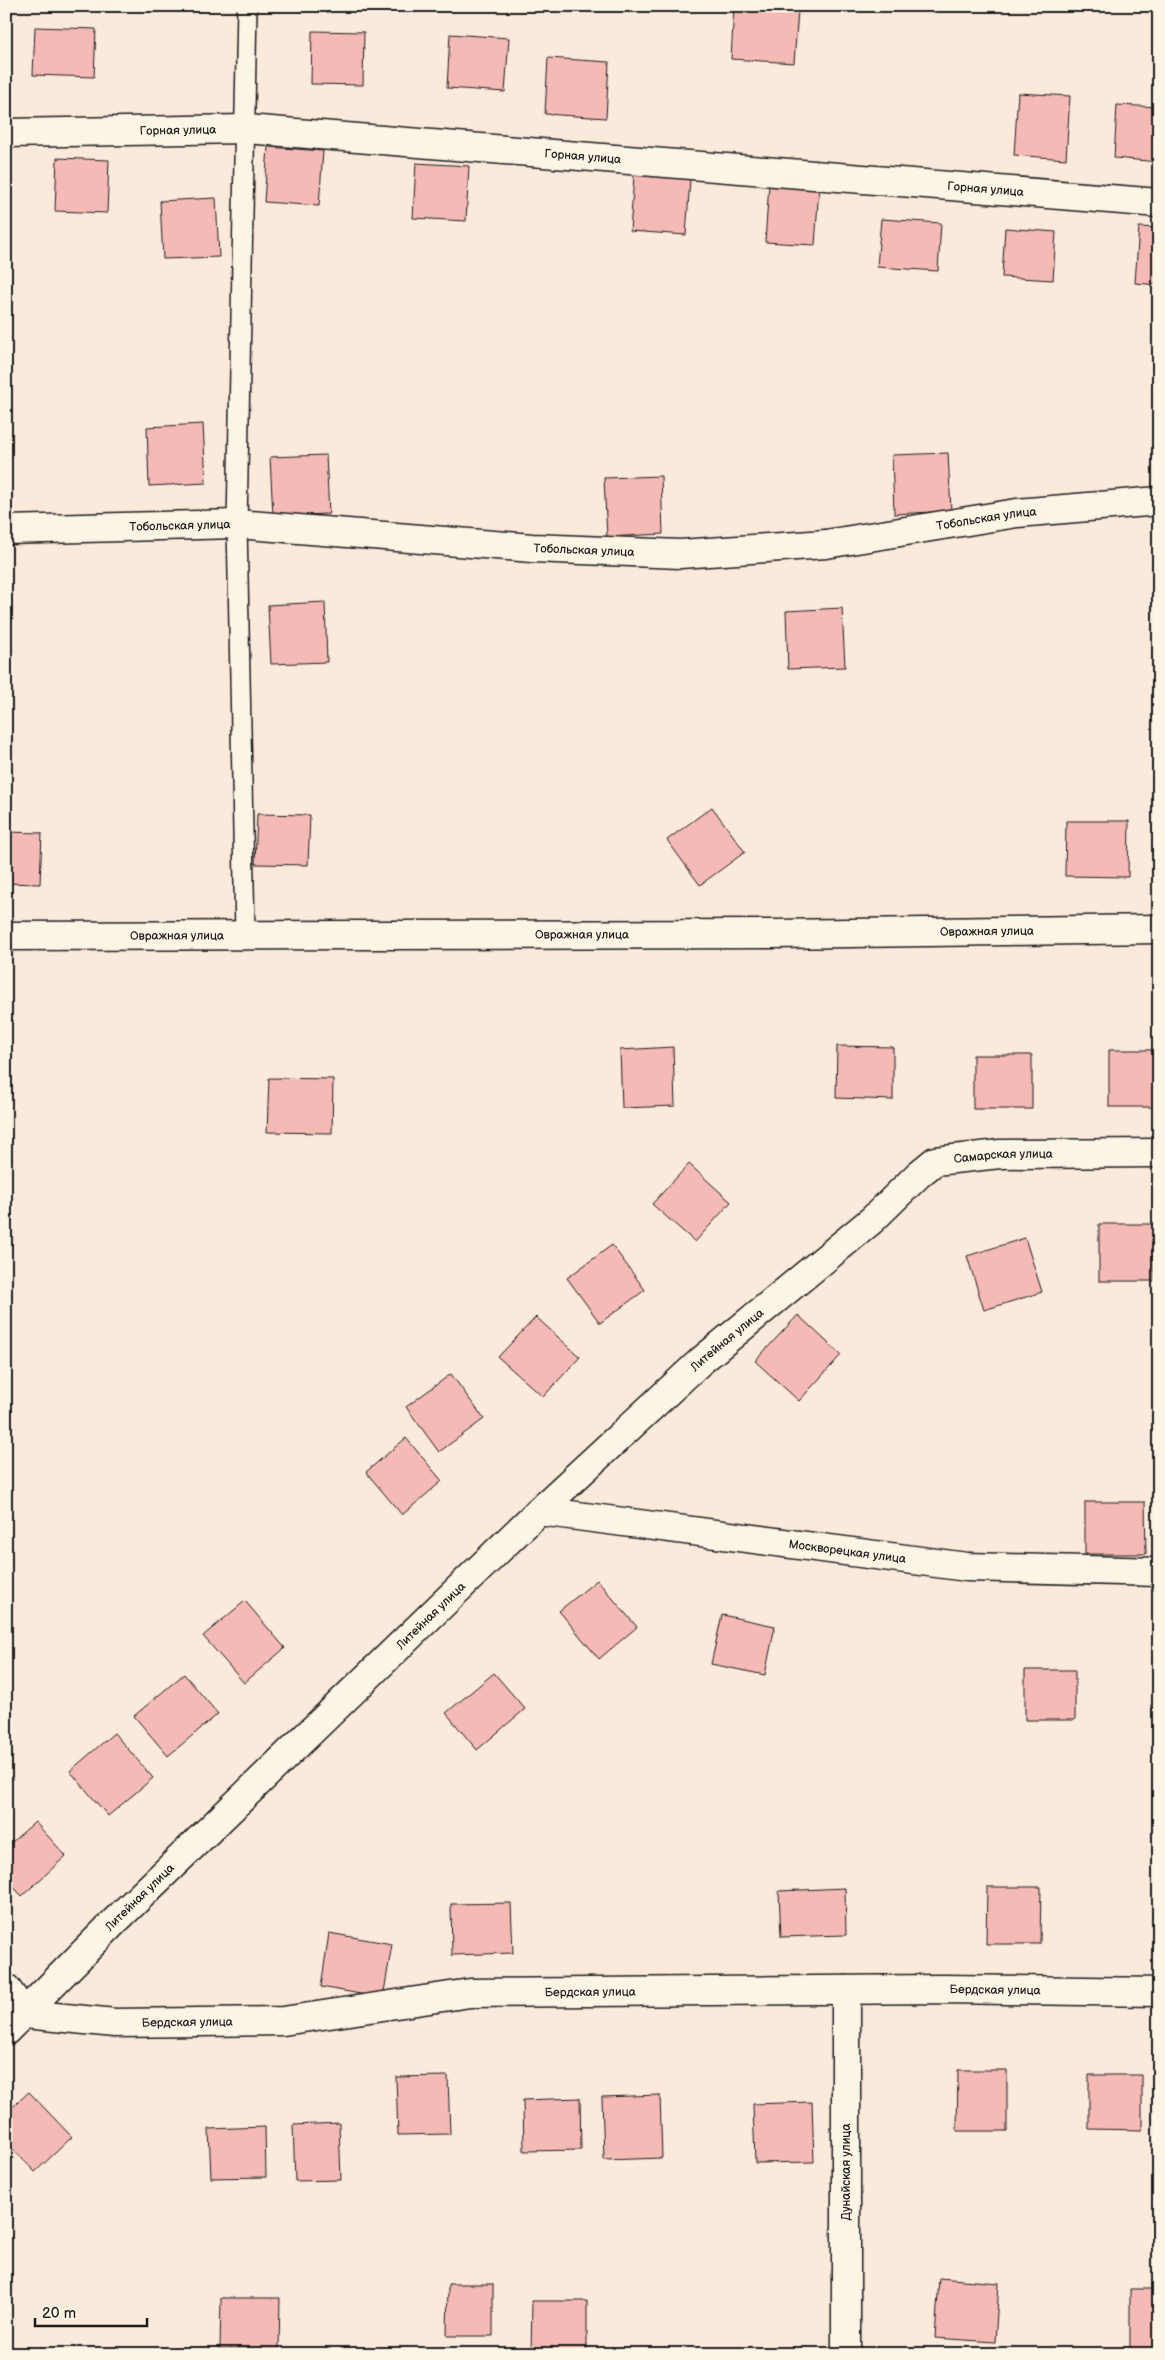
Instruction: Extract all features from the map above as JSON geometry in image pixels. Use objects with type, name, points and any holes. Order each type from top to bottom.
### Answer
[{"type":"street","name":"Горная улица","points":[[6,133],[246,129],[1159,203]]},
{"type":"street","name":"Тобольская улица","points":[[6,530],[237,524],[532,548],[680,554],[826,544],[1016,513],[1159,501]]},
{"type":"street","name":"Овражная улица","points":[[6,936],[773,934],[1159,929]]},
{"type":"street","name":"Самарская улица","points":[[872,1220],[935,1161],[1000,1154],[1159,1153]]},
{"type":"street","name":"Литейная улица","points":[[16,2022],[115,1921],[539,1511],[701,1361],[872,1220]]},
{"type":"street","name":"Москворецкая улица","points":[[539,1511],[967,1567],[1159,1572]]},
{"type":"street","points":[[6,1988],[16,2022]]},
{"type":"street","name":"Бердская улица","points":[[16,2022],[284,2021],[470,1993],[846,1990],[1159,1992]]},
{"type":"street","name":"Дунайская улица","points":[[846,1990],[846,2354]]},
{"type":"lane","points":[[246,934],[237,524],[247,6]]},
{"type":"building","points":[[734,6],[798,10],[794,63],[731,59]]},
{"type":"building","points":[[35,27],[96,29],[94,77],[33,75]]},
{"type":"building","points":[[312,31],[364,32],[363,85],[311,84]]},
{"type":"building","points":[[450,34],[509,38],[505,92],[447,88]]},
{"type":"building","points":[[548,58],[609,62],[606,118],[545,114]]},
{"type":"building","points":[[1018,93],[1070,96],[1066,159],[1014,155]]},
{"type":"building","points":[[1117,105],[1159,107],[1159,162],[1114,158]]},
{"type":"building","points":[[268,147],[323,151],[319,206],[264,202]]},
{"type":"building","points":[[57,158],[109,160],[107,213],[55,211]]},
{"type":"building","points":[[416,163],[469,166],[466,221],[413,218]]},
{"type":"building","points":[[634,175],[690,179],[686,235],[630,231]]},
{"type":"building","points":[[769,184],[819,187],[815,245],[765,242]]},
{"type":"building","points":[[216,198],[219,257],[163,259],[160,201]]},
{"type":"building","points":[[881,219],[941,223],[938,271],[877,267]]},
{"type":"building","points":[[1139,227],[1159,228],[1159,285],[1135,283]]},
{"type":"building","points":[[1005,228],[1056,232],[1053,280],[1002,277]]},
{"type":"building","points":[[203,424],[206,483],[149,486],[147,427]]},
{"type":"building","points":[[948,453],[951,511],[894,514],[892,455]]},
{"type":"building","points":[[326,455],[329,514],[273,516],[270,457]]},
{"type":"building","points":[[661,476],[663,534],[607,537],[604,478]]},
{"type":"building","points":[[325,602],[327,662],[271,664],[268,605]]},
{"type":"building","points":[[842,608],[845,667],[788,669],[786,611]]},
{"type":"building","points":[[712,807],[745,852],[700,885],[667,840]]},
{"type":"building","points":[[257,814],[310,815],[308,865],[255,864]]},
{"type":"building","points":[[1066,821],[1129,821],[1128,877],[1065,876]]},
{"type":"building","points":[[6,832],[42,833],[40,884],[6,883]]},
{"type":"building","points":[[837,1046],[893,1047],[893,1100],[836,1098]]},
{"type":"building","points":[[673,1047],[675,1106],[622,1108],[620,1050]]},
{"type":"building","points":[[1109,1050],[1159,1050],[1159,1107],[1109,1107]]},
{"type":"building","points":[[973,1055],[1032,1055],[1032,1109],[973,1109]]},
{"type":"building","points":[[269,1078],[333,1079],[332,1133],[267,1132]]},
{"type":"building","points":[[689,1164],[731,1202],[695,1242],[652,1204]]},
{"type":"building","points":[[1099,1224],[1154,1224],[1154,1281],[1099,1281]]},
{"type":"building","points":[[1025,1238],[1042,1292],[984,1310],[967,1256]]},
{"type":"building","points":[[612,1245],[645,1290],[600,1323],[567,1278]]},
{"type":"building","points":[[798,1315],[841,1355],[799,1401],[755,1361]]},
{"type":"building","points":[[536,1317],[580,1357],[543,1397],[498,1357]]},
{"type":"building","points":[[451,1374],[484,1419],[439,1452],[406,1407]]},
{"type":"building","points":[[406,1438],[442,1481],[402,1515],[366,1472]]},
{"type":"building","points":[[1085,1502],[1145,1502],[1146,1554],[1085,1554]]},
{"type":"building","points":[[597,1580],[637,1627],[599,1659],[559,1611]]},
{"type":"building","points":[[245,1601],[285,1648],[244,1683],[203,1636]]},
{"type":"building","points":[[722,1615],[775,1626],[765,1675],[711,1664]]},
{"type":"building","points":[[1025,1670],[1075,1670],[1075,1720],[1025,1720]]},
{"type":"building","points":[[494,1673],[525,1709],[477,1750],[446,1713]]},
{"type":"building","points":[[184,1674],[218,1714],[168,1756],[134,1716]]},
{"type":"building","points":[[114,1733],[153,1778],[108,1816],[70,1771]]},
{"type":"building","points":[[35,1822],[66,1856],[22,1896],[6,1879],[6,1847]]},
{"type":"building","points":[[987,1887],[1041,1887],[1040,1944],[986,1944]]},
{"type":"building","points":[[845,1888],[846,1935],[781,1937],[779,1891]]},
{"type":"building","points":[[511,1903],[513,1953],[452,1955],[451,1904]]},
{"type":"building","points":[[329,1933],[392,1944],[383,1998],[321,1987]]},
{"type":"building","points":[[958,2070],[1007,2070],[1007,2131],[957,2131]]},
{"type":"building","points":[[1089,2075],[1142,2075],[1142,2130],[1089,2129]]},
{"type":"building","points":[[448,2076],[450,2134],[398,2135],[396,2077]]},
{"type":"building","points":[[29,2092],[72,2137],[35,2172],[6,2142],[6,2113]]},
{"type":"building","points":[[660,2095],[662,2158],[604,2160],[602,2097]]},
{"type":"building","points":[[580,2098],[581,2150],[524,2151],[523,2100]]},
{"type":"building","points":[[812,2102],[814,2162],[755,2163],[753,2104]]},
{"type":"building","points":[[339,2123],[341,2180],[295,2181],[293,2125]]},
{"type":"building","points":[[265,2127],[266,2177],[211,2178],[209,2129]]},
{"type":"building","points":[[939,2278],[999,2283],[995,2342],[935,2338]]},
{"type":"building","points":[[448,2284],[493,2284],[493,2336],[447,2336]]},
{"type":"building","points":[[1130,2289],[1159,2289],[1159,2354],[1130,2354]]},
{"type":"building","points":[[221,2298],[280,2298],[279,2349],[220,2349]]},
{"type":"building","points":[[532,2301],[587,2301],[587,2354],[531,2354]]}]
